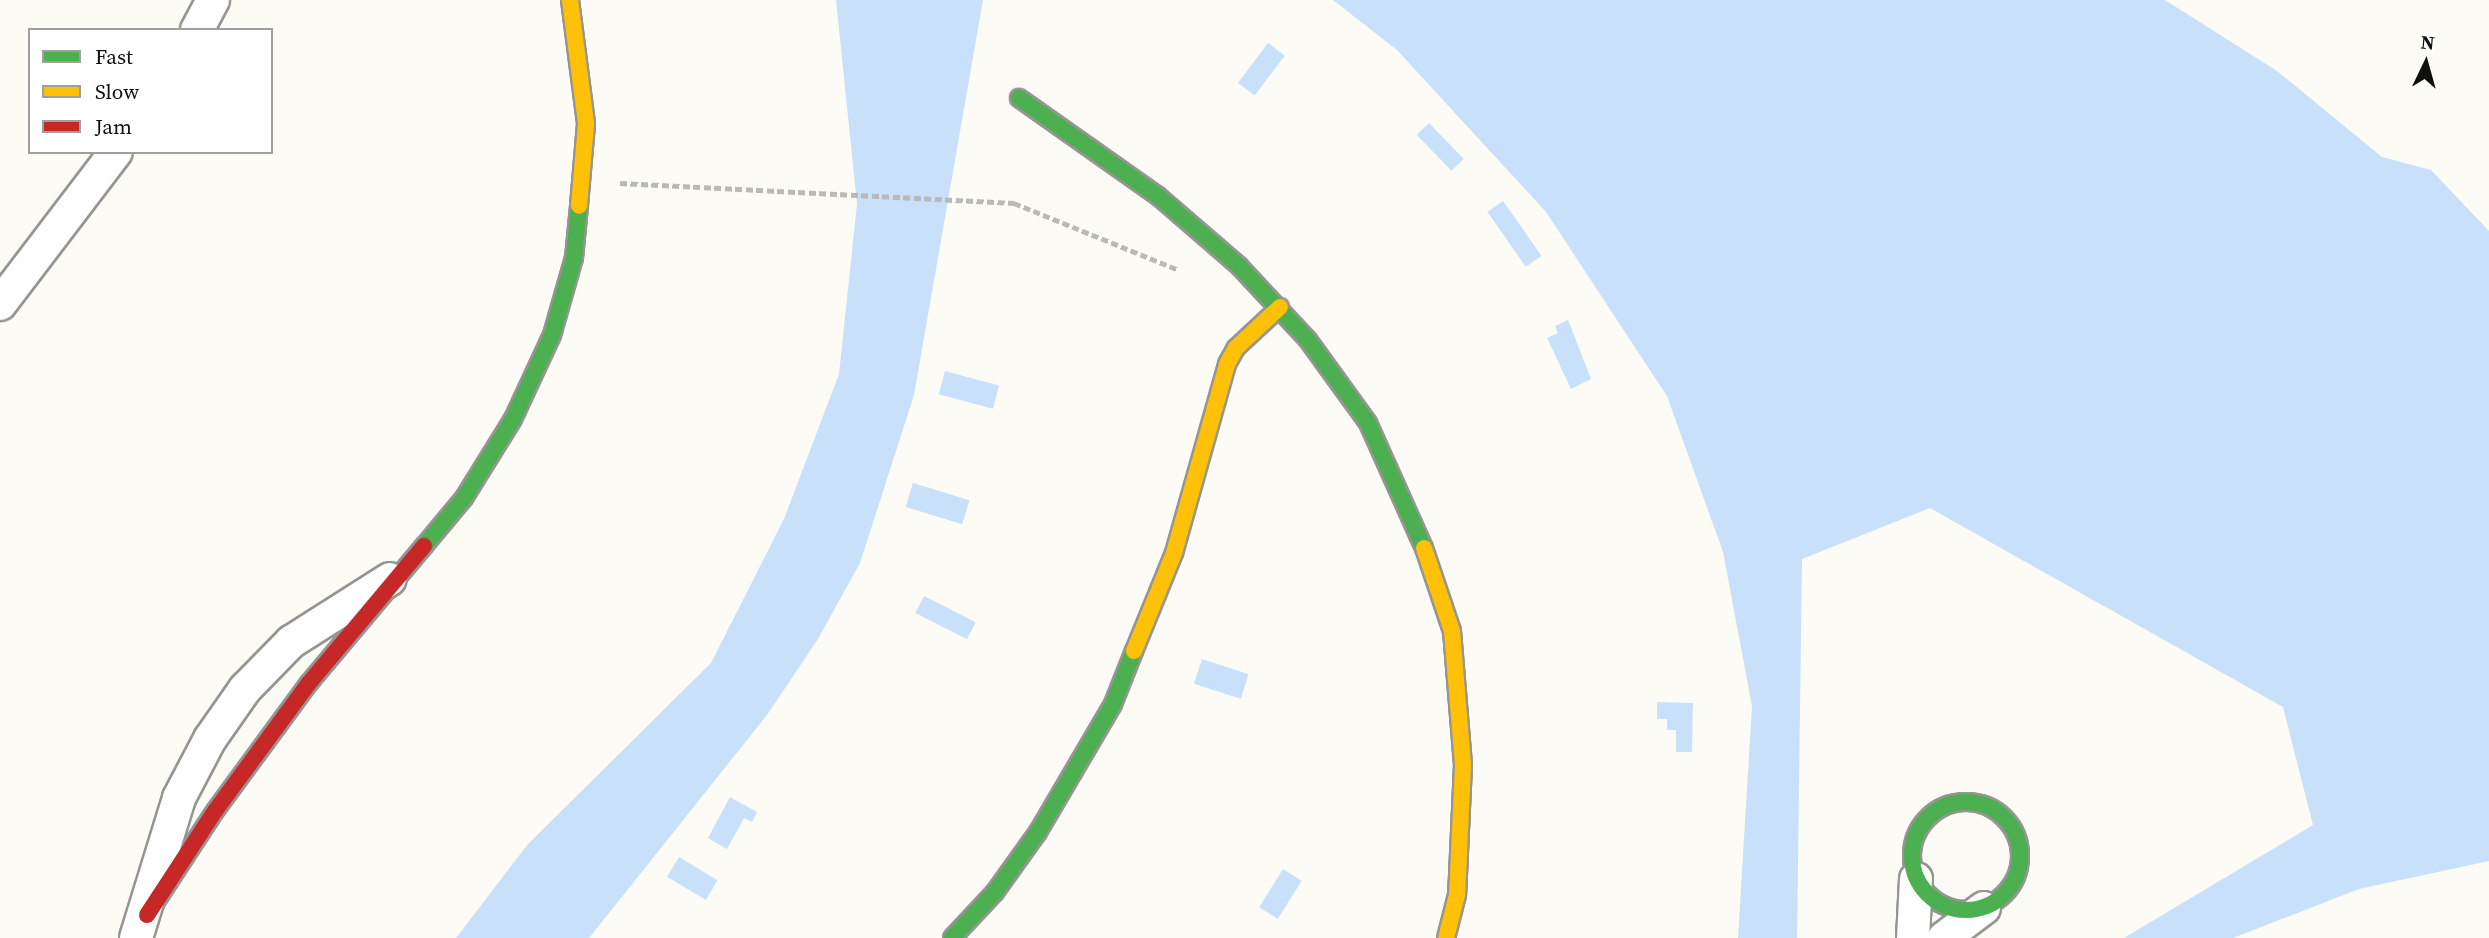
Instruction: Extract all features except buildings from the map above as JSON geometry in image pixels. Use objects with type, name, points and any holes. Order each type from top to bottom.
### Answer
[{"type":"street","points":[[198,28],[213,0]]},
{"type":"street","points":[[141,927],[215,811],[394,576],[464,498],[513,419],[552,335],[573,258],[584,181],[586,124],[570,0]]},
{"type":"street","points":[[1019,98],[1158,196],[1280,307],[1336,374],[1368,422],[1430,561],[1452,631],[1463,765],[1457,895],[1446,938]]},
{"type":"street","points":[[0,304],[9,283],[114,154]]},
{"type":"street","points":[[952,938],[995,892],[1038,832],[1114,704],[1174,553],[1227,365],[1236,348],[1280,307]]},
{"type":"street","points":[[141,927],[179,797],[210,738],[245,689],[291,642],[394,576]]},
{"type":"street","points":[[1944,938],[1984,908],[2013,884],[2020,867],[2015,831],[1988,806],[1951,803],[1920,825],[1911,860],[1916,878],[1924,892],[1944,906],[1984,908]]},
{"type":"street","points":[[1913,938],[1916,878]]},
{"type":"path","points":[[584,181],[1014,203],[1187,273]]},
{"type":"water","points":[[836,0],[983,0],[914,395],[860,563],[818,639],[767,715],[589,938],[456,938],[528,844],[711,663],[784,519],[839,374],[857,204]]},
{"type":"water","points":[[1333,0],[2165,0],[2277,71],[2382,157],[2431,170],[2489,231],[2489,861],[2359,889],[2233,938],[2124,938],[2313,825],[2283,707],[1930,508],[1802,559],[1797,938],[1738,938],[1752,706],[1723,552],[1667,396],[1546,212],[1397,50]]},
{"type":"water","points":[[1268,43],[1285,56],[1255,96],[1238,83]]},
{"type":"water","points":[[1429,123],[1464,159],[1452,171],[1417,135]]},
{"type":"water","points":[[1503,201],[1541,256],[1526,267],[1487,212]]},
{"type":"water","points":[[1568,320],[1591,379],[1571,389],[1547,338],[1558,333],[1555,326]]},
{"type":"water","points":[[945,371],[999,385],[993,409],[939,394]]},
{"type":"water","points":[[913,483],[969,500],[962,524],[906,507]]},
{"type":"water","points":[[924,596],[976,622],[967,639],[915,613]]},
{"type":"water","points":[[1202,659],[1249,674],[1241,699],[1194,684]]},
{"type":"water","points":[[1657,702],[1693,703],[1692,752],[1676,752],[1676,730],[1667,730],[1667,719],[1657,719]]},
{"type":"water","points":[[730,797],[757,812],[752,822],[744,818],[727,849],[708,838]]},
{"type":"water","points":[[679,857],[718,880],[706,900],[667,877]]},
{"type":"water","points":[[1283,869],[1302,881],[1278,919],[1259,907]]},
{"type":"traffic: fast","points":[[1019,98],[1158,196],[1239,266],[1308,340],[1368,423],[1424,548]]},
{"type":"traffic: fast","points":[[424,546],[464,498],[513,419],[552,335],[574,258],[579,206]]},
{"type":"traffic: fast","points":[[952,938],[995,892],[1038,832],[1113,704],[1134,651]]},
{"type":"traffic: fast","points":[[1966,802],[1987,806],[2004,818],[2016,835],[2020,856],[2016,877],[2004,894],[1987,906],[1966,910],[1945,906],[1928,894],[1916,877],[1912,856],[1916,835],[1928,818],[1945,806],[1966,802]]},
{"type":"traffic: slow","points":[[570,0],[586,124],[579,206]]},
{"type":"traffic: slow","points":[[1134,651],[1174,553],[1227,364],[1236,348],[1280,307]]},
{"type":"traffic: slow","points":[[1424,548],[1452,631],[1463,765],[1457,895],[1446,938]]},
{"type":"traffic: jam","points":[[147,915],[215,811],[309,683],[424,546]]}]
